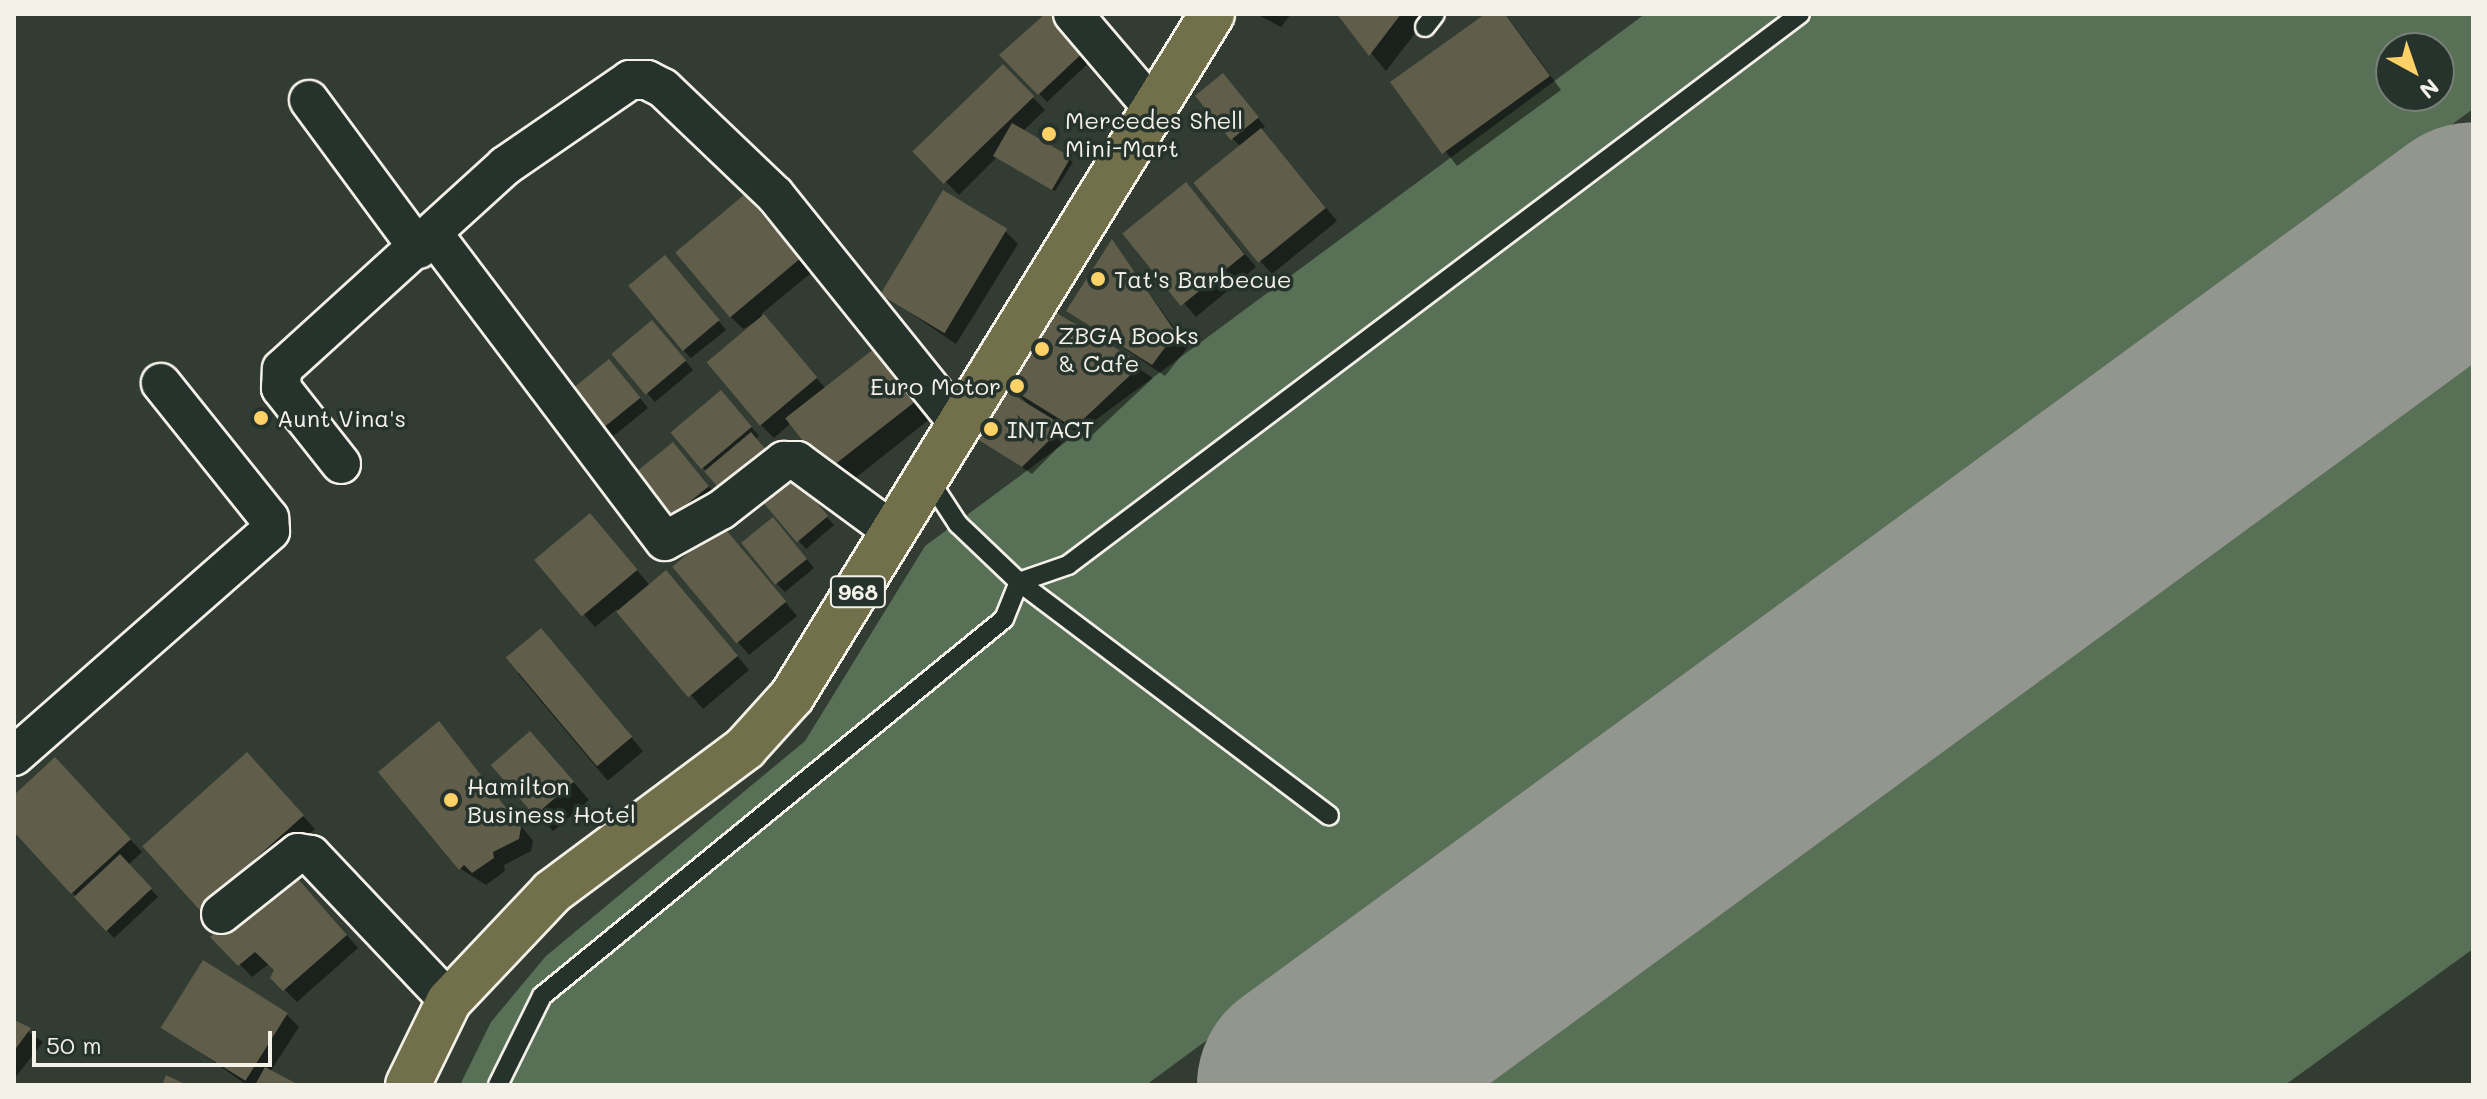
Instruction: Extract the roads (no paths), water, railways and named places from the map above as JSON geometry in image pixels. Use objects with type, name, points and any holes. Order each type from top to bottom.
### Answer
[{"type":"main road","name":"968","points":[[408,1085],[449,1001],[552,892],[745,748],[792,696],[1212,14]]},
{"type":"street","points":[[1073,14],[1153,108]]},
{"type":"street","points":[[341,464],[281,388],[282,369],[426,242],[505,166],[578,111],[630,80],[647,80],[663,88],[810,233],[958,423]]},
{"type":"street","points":[[309,100],[665,541],[721,510],[784,461],[797,461],[895,533]]},
{"type":"street","points":[[18,745],[270,531],[269,518],[161,383]]},
{"type":"street","points":[[221,914],[298,853],[311,855],[449,1001]]},
{"type":"lane","points":[[498,1085],[542,996],[1004,619],[1019,582],[1079,559],[1800,14]]},
{"type":"lane","points":[[928,478],[958,524],[1019,582],[1329,816]]},
{"type":"place","name":"Mercedes Shell Mini-Mart","points":[[1049,134]]},
{"type":"place","name":"Tat's Barbecue","points":[[1098,279]]},
{"type":"place","name":"ZBGA Books & Cafe","points":[[1042,349]]},
{"type":"place","name":"Euro Motor","points":[[1017,386]]},
{"type":"place","name":"Aunt Vina's","points":[[261,418]]},
{"type":"place","name":"INTACT","points":[[991,429]]},
{"type":"place","name":"Hamilton Business Hotel","points":[[451,800]]}]
